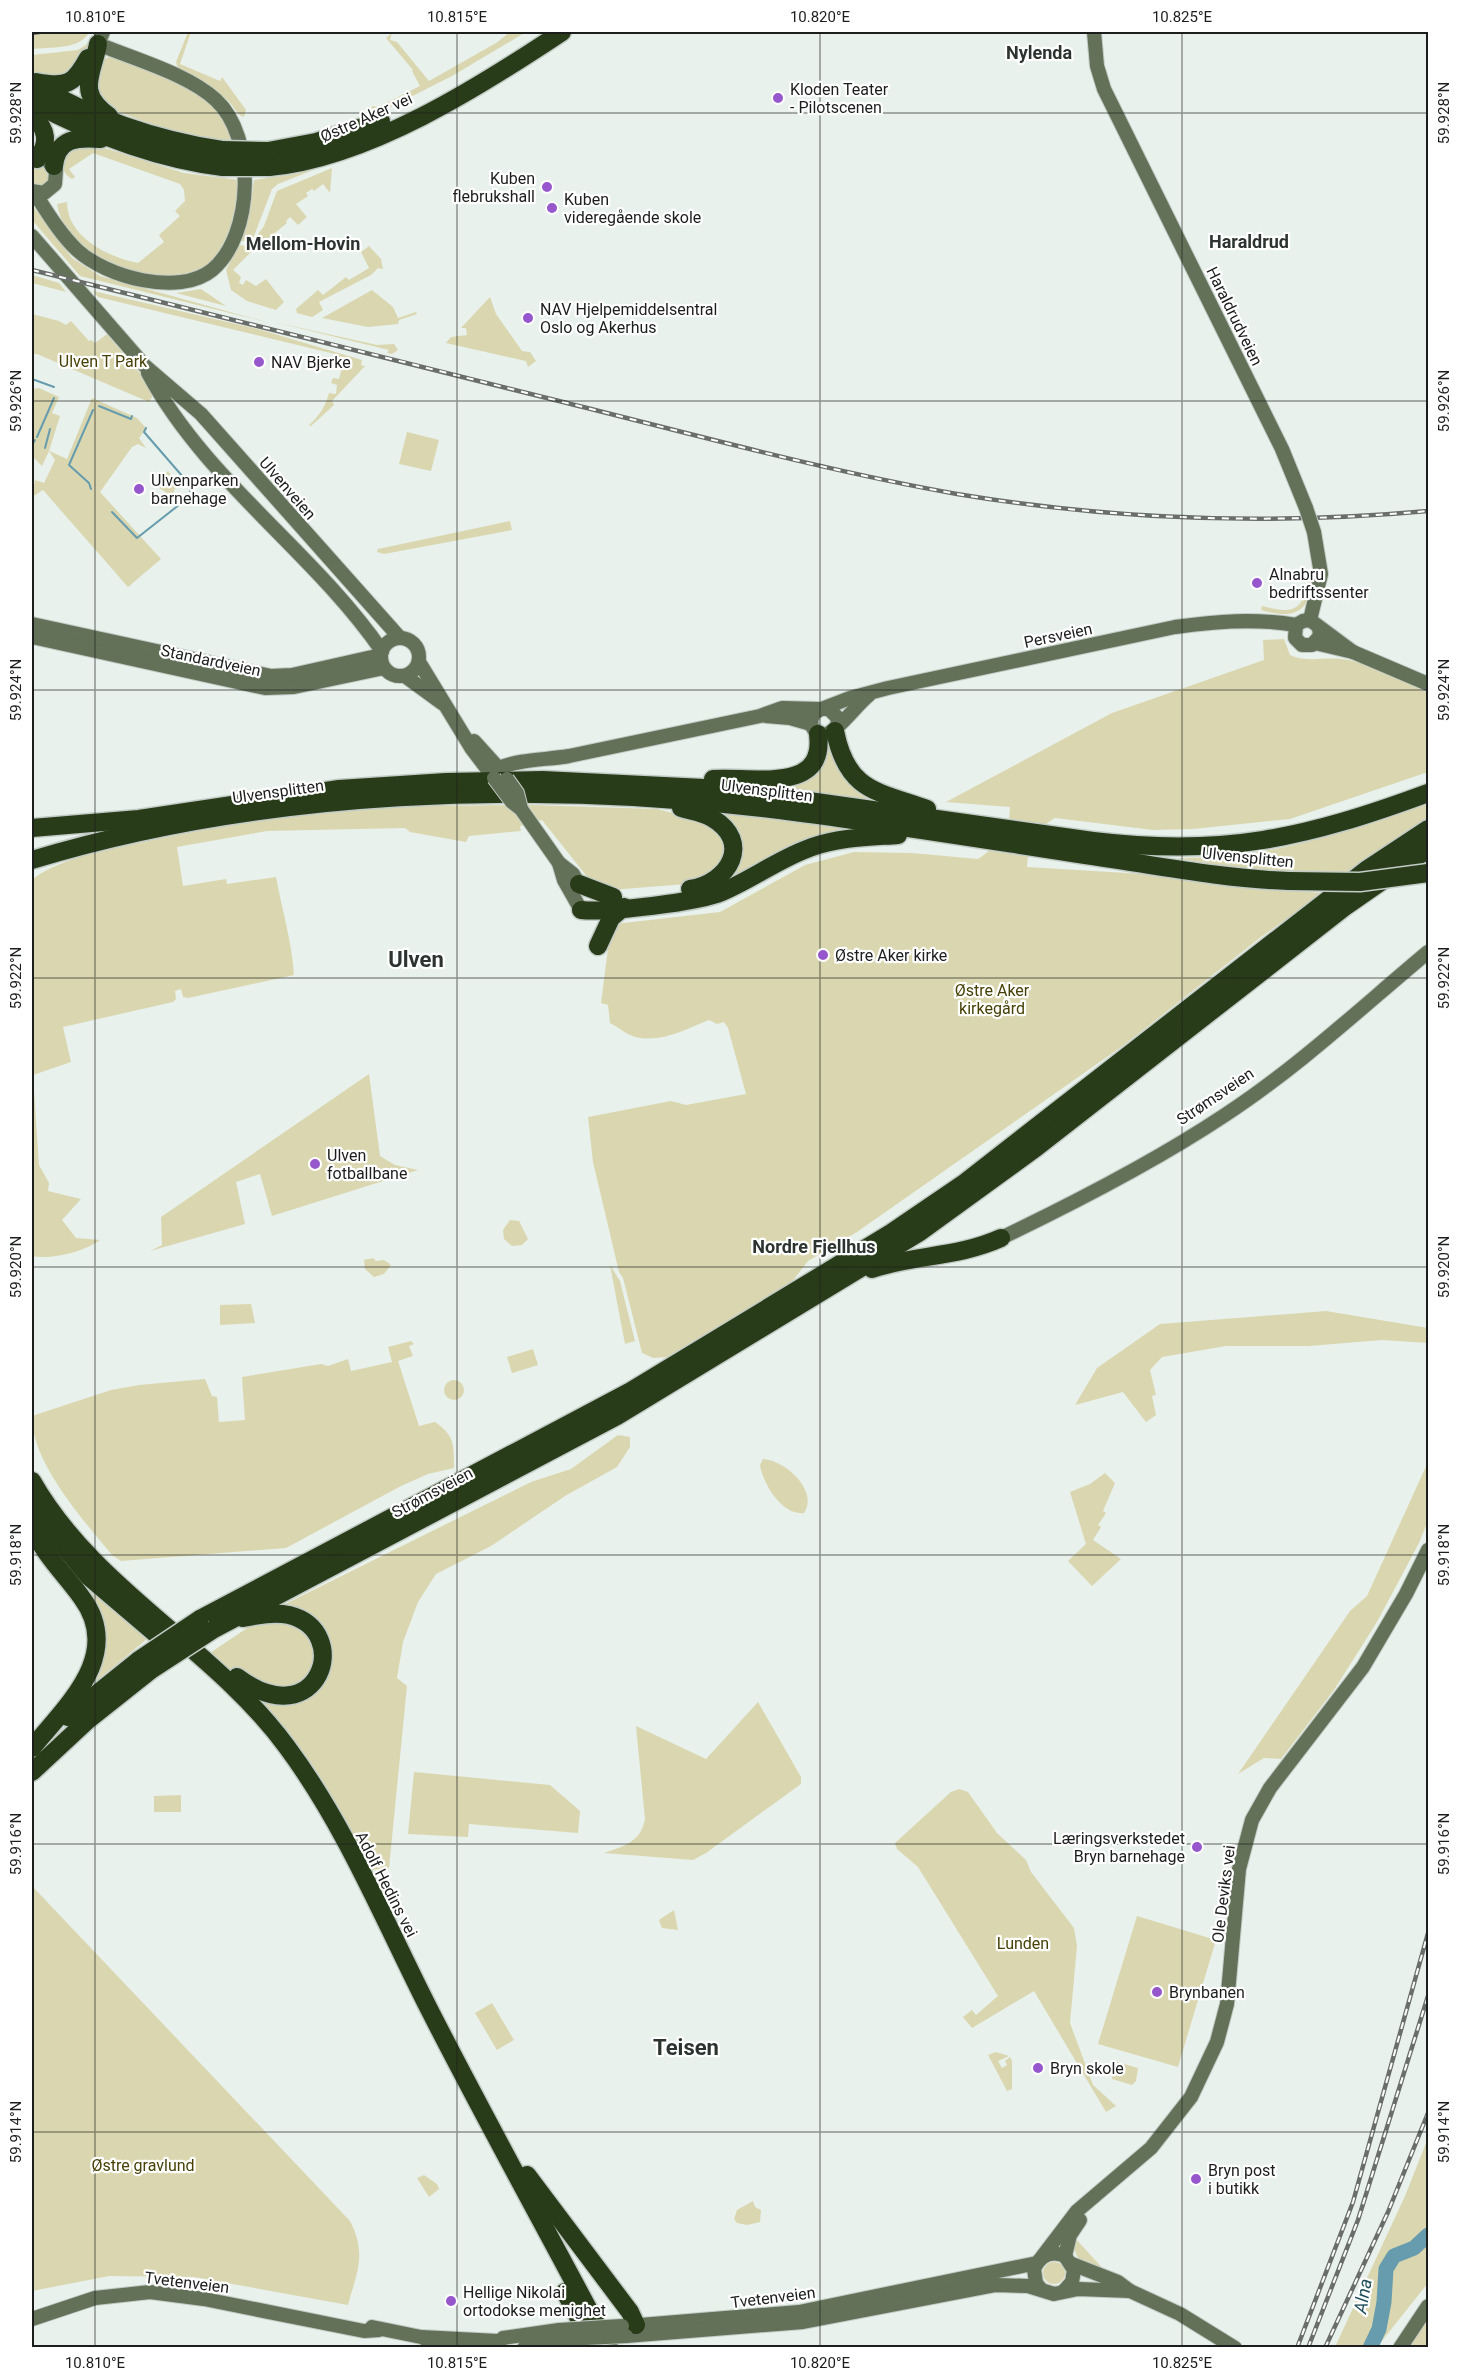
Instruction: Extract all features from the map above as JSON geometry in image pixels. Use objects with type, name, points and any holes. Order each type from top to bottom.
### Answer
[{"type":"highway","name":"Østre Aker vei","points":[[268,159],[330,145],[359,134],[381,120],[449,87],[542,32]]},
{"type":"highway","name":"Østre Aker vei","points":[[32,102],[118,131],[188,161],[223,158],[311,161],[365,142],[465,92],[562,32]]},
{"type":"highway","points":[[32,82],[57,85],[73,81],[100,38]]},
{"type":"highway","points":[[100,38],[88,82],[89,94],[118,131]]},
{"type":"highway","points":[[32,82],[118,131]]},
{"type":"highway","name":"Østre Aker vei","points":[[32,92],[80,116],[130,135],[189,152],[223,158]]},
{"type":"highway","points":[[32,115],[42,126],[46,137],[43,152],[38,161]]},
{"type":"highway","points":[[38,161],[71,140],[118,131]]},
{"type":"highway","points":[[650,784],[798,775],[811,767],[817,758],[825,729]]},
{"type":"highway","points":[[825,729],[845,766],[860,782],[929,810],[978,824]]},
{"type":"highway","name":"Ulvensplitten","points":[[139,819],[263,798],[382,785],[492,780],[650,784],[756,793],[1109,843],[1204,848],[1294,836],[1375,813],[1428,793]]},
{"type":"highway","name":"Ulvensplitten","points":[[100,843],[220,819],[356,801],[445,795],[605,796],[772,809],[1195,871],[1289,881],[1360,882],[1428,873]]},
{"type":"highway","points":[[581,910],[684,891],[711,883],[726,871],[733,851],[725,829],[711,817],[701,813],[605,796]]},
{"type":"highway","points":[[32,828],[139,819]]},
{"type":"highway","points":[[32,850],[139,819]]},
{"type":"highway","points":[[1138,1058],[1163,1028],[1275,944],[1316,909],[1391,853],[1428,829]]},
{"type":"highway","points":[[579,884],[618,902],[710,897],[784,858],[830,842],[933,832]]},
{"type":"highway","points":[[32,860],[100,843]]},
{"type":"highway","points":[[32,874],[67,854],[100,843]]},
{"type":"highway","points":[[1001,1238],[962,1253],[902,1260],[872,1269],[858,1262],[1346,906],[1428,849]]},
{"type":"highway","points":[[598,946],[618,902]]},
{"type":"highway","name":"Strømsveien","points":[[32,1750],[80,1706],[215,1623],[858,1262]]},
{"type":"highway","name":"Strømsveien","points":[[215,1623],[617,1416],[858,1262]]},
{"type":"highway","points":[[32,1481],[38,1505]]},
{"type":"highway","name":"Adolf Hedins vei","points":[[38,1505],[97,1565],[238,1691],[270,1725],[317,1791],[492,2132],[609,2348]]},
{"type":"highway","name":"Adolf Hedins vei","points":[[38,1505],[70,1557],[90,1577],[195,1667],[248,1718],[300,1786],[594,2348]]},
{"type":"highway","points":[[32,1527],[40,1547],[84,1600],[94,1619],[98,1644],[95,1661],[86,1681],[32,1750]]},
{"type":"highway","points":[[201,1657],[217,1662],[252,1688],[278,1696],[302,1692],[320,1673],[323,1658],[321,1643],[314,1631],[303,1621],[288,1615],[274,1614],[215,1623]]},
{"type":"highway","name":"Strømsveien","points":[[32,1772],[145,1665]]},
{"type":"highway","points":[[492,2132],[630,2312],[628,2329]]},
{"type":"main road","name":"Haraldrudveien","points":[[1094,32],[1097,66],[1104,89],[1278,440],[1306,508],[1314,532],[1321,574],[1315,624]]},
{"type":"main road","points":[[33,191],[60,230],[79,252],[105,268],[160,283],[181,284],[206,274],[222,260],[232,241],[241,210],[245,182],[244,153],[233,123],[222,107],[196,86],[100,38]]},
{"type":"main road","points":[[33,191],[44,193],[52,188],[57,180],[38,161]]},
{"type":"main road","points":[[52,188],[60,230]]},
{"type":"main road","name":"Ulvenveien","points":[[32,236],[145,366],[201,414],[400,638]]},
{"type":"main road","name":"Ulvenveien","points":[[145,366],[175,417],[274,531],[297,549],[364,625],[383,658]]},
{"type":"main road","name":"Persveien","points":[[500,775],[539,761],[760,716],[782,708],[822,708],[873,692],[1175,627],[1218,621],[1252,621],[1296,632]]},
{"type":"main road","points":[[1353,652],[1315,624],[1303,621],[1296,632],[1302,645],[1315,643],[1353,652],[1428,684]]},
{"type":"main road","name":"Standardveien","points":[[32,624],[271,676],[292,675],[383,658]]},
{"type":"main road","points":[[1315,624],[1320,636],[1315,643]]},
{"type":"main road","name":"Standardveien","points":[[32,637],[265,688],[294,687],[383,658]]},
{"type":"main road","points":[[419,662],[414,671],[405,676],[393,675],[383,658],[389,642],[400,638],[415,645],[419,662],[463,732],[517,793],[521,809],[559,863],[573,874],[579,884]]},
{"type":"main road","points":[[405,676],[434,700],[444,704]]},
{"type":"main road","name":"Persveien","points":[[760,716],[790,718],[825,729],[873,692]]},
{"type":"main road","points":[[822,708],[836,714],[825,729],[812,715],[822,708]]},
{"type":"main road","points":[[559,863],[564,880],[581,910]]},
{"type":"main road","name":"Strømsveien","points":[[1001,1238],[1174,1146],[1227,1114],[1309,1052],[1428,952]]},
{"type":"main road","name":"Ole Deviks vei","points":[[1040,2260],[1077,2211],[1094,2195],[1111,2185],[1168,2129],[1191,2097],[1210,2061],[1222,2025],[1229,1990],[1241,1856],[1257,1808],[1363,1667],[1406,1594],[1428,1550]]},
{"type":"main road","name":"Ole Deviks vei","points":[[1069,2260],[1067,2244],[1076,2226],[1104,2198],[1111,2185]]},
{"type":"main road","name":"Tvetenveien","points":[[32,2310],[74,2298],[95,2298],[135,2292],[165,2293],[274,2313],[326,2315],[365,2324],[379,2330],[421,2337],[505,2344],[562,2335],[799,2312],[1040,2260],[1054,2253],[1118,2282],[1130,2292],[1191,2320],[1235,2348]]},
{"type":"main road","points":[[1040,2260],[1034,2276],[1040,2288]]},
{"type":"main road","points":[[1064,2291],[1074,2276],[1069,2260]]},
{"type":"main road","name":"Tvetenveien","points":[[628,2329],[803,2322],[996,2285],[1040,2288],[1054,2294],[1078,2289],[1130,2292]]},
{"type":"main road","name":"Tvetenveien","points":[[32,2319],[95,2298]]},
{"type":"main road","points":[[1400,2348],[1428,2306]]},
{"type":"main road","name":"Tvetenveien","points":[[525,2348],[562,2335]]},
{"type":"main road","name":"Tvetenveien","points":[[421,2337],[452,2348]]},
{"type":"green space","points":[[46,32],[89,32],[85,38],[72,45],[32,49],[32,35]]},
{"type":"green space","points":[[188,32],[191,32],[180,64],[220,81],[222,77],[246,110],[244,117],[215,90],[178,68],[176,62]]},
{"type":"green space","points":[[510,32],[526,32],[452,76],[375,115],[370,115],[372,106],[378,107],[420,86],[413,70],[386,38],[392,33],[390,40],[397,42],[429,81],[496,43]]},
{"type":"green space","points":[[93,40],[77,67],[63,76],[44,76],[32,72],[32,55],[78,50]]},
{"type":"green space","points":[[109,57],[166,76],[208,100],[223,115],[236,144],[158,127],[104,106],[94,78],[101,61]]},
{"type":"green space","points":[[95,145],[184,173],[240,180],[229,230],[218,253],[210,262],[200,270],[188,275],[158,276],[110,262],[86,249],[76,240],[67,230],[57,204],[67,202],[74,225],[91,243],[114,256],[138,263],[164,242],[159,235],[180,216],[175,211],[185,201],[184,190],[180,184],[93,153],[69,169],[75,177],[72,179],[68,176],[63,167],[63,151]]},
{"type":"green space","points":[[336,161],[278,184],[272,189],[254,236],[249,241],[240,241],[250,211],[254,180],[300,173],[286,172]]},
{"type":"green space","points":[[40,166],[47,169],[50,176],[47,183],[40,186],[33,183],[30,176],[33,169]]},
{"type":"green space","points":[[332,168],[330,193],[323,184],[314,191],[312,189],[306,193],[308,196],[296,204],[307,217],[298,225],[290,217],[287,223],[254,250],[250,245],[264,226],[277,191]]},
{"type":"green space","points":[[32,205],[72,258],[100,276],[270,323],[80,276],[32,220]]},
{"type":"green space","points":[[239,245],[248,246],[252,251],[233,270],[241,277],[239,283],[243,285],[246,280],[256,286],[266,279],[284,302],[276,310],[247,301],[231,290],[226,270]]},
{"type":"green space","points":[[369,246],[381,259],[383,269],[378,268],[371,275],[319,302],[323,310],[312,317],[297,313],[296,309],[318,290],[323,295],[346,277],[349,280],[369,268],[361,252]]},
{"type":"green space","points":[[32,275],[59,283],[66,292],[32,283]]},
{"type":"green space","points":[[201,289],[226,306],[176,293]]},
{"type":"green space","points":[[372,290],[393,307],[398,318],[416,312],[417,314],[399,320],[398,324],[368,327],[322,318]]},
{"type":"green space","points":[[93,291],[258,329],[362,360],[361,365],[365,366],[332,401],[334,405],[311,426],[309,425],[322,410],[329,393],[336,394],[337,385],[331,383],[333,378],[339,379],[344,360],[338,358],[339,355],[98,297]]},
{"type":"green space","points":[[490,297],[496,314],[522,351],[530,352],[536,361],[528,367],[526,361],[446,343],[451,337],[467,335],[466,328],[461,328]]},
{"type":"green space","name":"Ulven T Park","points":[[32,314],[66,325],[71,321],[89,341],[95,343],[107,334],[144,378],[154,394],[149,402],[37,354],[32,354]]},
{"type":"green space","points":[[274,322],[377,345],[394,344],[398,350],[392,354],[387,353],[389,350]]},
{"type":"green space","points":[[39,388],[59,397],[52,413],[60,416],[42,466],[32,456],[32,389]]},
{"type":"green space","points":[[92,398],[137,418],[146,428],[139,438],[146,448],[138,444],[132,447],[100,492],[161,559],[128,587],[43,490],[32,497],[35,480],[44,483],[55,460],[49,451],[67,459]]},
{"type":"green space","points":[[407,432],[439,440],[431,471],[399,464]]},
{"type":"green space","points":[[168,471],[177,484],[172,496],[159,488],[162,477]]},
{"type":"green space","points":[[510,521],[512,530],[384,554],[377,552],[378,549]]},
{"type":"green space","points":[[1312,580],[1307,601],[1296,612],[1281,614],[1261,610],[1262,606],[1281,610],[1294,608],[1303,599],[1309,581]]},
{"type":"green space","name":"Østre Aker kirkegård","points":[[1284,639],[1290,655],[1309,659],[1341,659],[1363,664],[1428,693],[1428,772],[1290,819],[1193,829],[1153,830],[1055,818],[1039,832],[1035,839],[1029,853],[1027,867],[1144,874],[1241,887],[1323,893],[1261,937],[1124,1045],[857,1232],[808,1261],[791,1283],[667,1357],[653,1358],[642,1353],[623,1278],[619,1272],[593,1162],[588,1117],[671,1101],[686,1105],[746,1094],[728,1028],[724,1022],[717,1024],[709,1020],[681,1032],[650,1039],[630,1035],[610,1023],[608,1005],[601,1003],[609,941],[615,924],[720,912],[805,865],[854,852],[912,853],[978,859],[992,849],[1009,821],[1010,807],[946,802],[1112,713],[1264,660],[1263,640]]},
{"type":"green space","points":[[833,742],[890,802],[736,782],[784,782],[823,743]]},
{"type":"green space","points":[[1428,801],[1428,818],[1348,873],[1294,873],[1235,868],[1176,858],[1244,854],[1275,849],[1335,834]]},
{"type":"green space","points":[[532,805],[657,809],[708,822],[726,845],[718,870],[686,884],[611,890],[593,884],[542,820],[520,826],[521,831],[469,836],[466,842],[410,832],[405,828],[267,831],[177,847],[183,886],[226,879],[227,884],[276,877],[294,975],[188,998],[183,997],[181,989],[175,991],[176,999],[173,1002],[63,1027],[71,1062],[33,1075],[39,1165],[49,1183],[48,1191],[81,1199],[62,1220],[76,1238],[100,1240],[67,1254],[48,1257],[32,1256],[32,880],[52,867],[91,854],[233,825],[374,808]]},
{"type":"green space","points":[[722,814],[787,819],[867,832],[711,891],[733,827]]},
{"type":"green space","points":[[369,1074],[380,1156],[395,1165],[418,1170],[272,1216],[260,1174],[236,1182],[245,1224],[150,1251],[162,1245],[161,1217]]},
{"type":"green space","points":[[510,1220],[519,1221],[528,1239],[522,1245],[512,1246],[504,1239],[503,1230]]},
{"type":"green space","points":[[373,1258],[376,1261],[384,1260],[391,1265],[384,1274],[374,1277],[365,1269],[364,1260]]},
{"type":"green space","points":[[610,1265],[620,1281],[635,1341],[625,1344]]},
{"type":"green space","points":[[251,1304],[255,1323],[220,1325],[220,1305]]},
{"type":"green space","points":[[1326,1311],[1428,1328],[1428,1343],[1382,1340],[1309,1346],[1226,1346],[1162,1357],[1150,1370],[1156,1395],[1152,1396],[1156,1415],[1146,1422],[1123,1392],[1075,1405],[1097,1368],[1160,1324]]},
{"type":"green space","points":[[411,1341],[414,1344],[409,1346],[413,1356],[398,1361],[419,1426],[435,1422],[442,1427],[452,1442],[454,1468],[428,1474],[401,1486],[286,1548],[121,1561],[112,1555],[61,1490],[49,1471],[34,1434],[32,1416],[111,1390],[205,1379],[212,1396],[217,1397],[219,1422],[245,1420],[242,1377],[321,1364],[328,1366],[348,1359],[351,1371],[392,1362],[388,1347]]},
{"type":"green space","points":[[533,1349],[538,1365],[512,1373],[507,1357]]},
{"type":"green space","points":[[454,1380],[461,1383],[464,1390],[461,1397],[454,1400],[447,1397],[444,1390],[447,1383]]},
{"type":"green space","points":[[618,1435],[630,1437],[630,1447],[617,1467],[565,1496],[491,1546],[436,1574],[418,1602],[403,1642],[397,1678],[407,1686],[389,1868],[373,1870],[314,1767],[286,1729],[210,1653],[277,1608],[531,1482],[571,1469]]},
{"type":"green space","points":[[763,1459],[781,1465],[797,1478],[807,1495],[804,1513],[796,1513],[788,1509],[775,1497],[762,1473],[760,1465]]},
{"type":"green space","points":[[1428,1462],[1428,1521],[1419,1543],[1377,1622],[1334,1690],[1281,1759],[1264,1758],[1238,1774],[1350,1611],[1367,1596]]},
{"type":"green space","points":[[1105,1473],[1115,1483],[1103,1511],[1106,1513],[1098,1525],[1101,1527],[1093,1540],[1121,1559],[1092,1586],[1068,1561],[1086,1544],[1070,1492],[1090,1484]]},
{"type":"green space","points":[[62,1559],[147,1639],[83,1692],[101,1649]]},
{"type":"green space","points":[[758,1702],[801,1777],[801,1784],[693,1860],[604,1853],[636,1838],[643,1827],[645,1819],[636,1726],[706,1759]]},
{"type":"green space","points":[[414,1772],[550,1785],[580,1811],[578,1833],[469,1824],[468,1837],[408,1834]]},
{"type":"green space","name":"Lunden","points":[[959,1789],[968,1792],[997,1833],[1026,1860],[1031,1872],[1074,1928],[1077,1946],[1070,2023],[1093,2085],[1116,2106],[1106,2112],[1034,1991],[972,2028],[963,2017],[972,2010],[976,2015],[998,1996],[918,1867],[897,1849],[895,1843],[951,1792]]},
{"type":"green space","points":[[181,1795],[181,1812],[154,1812],[154,1796]]},
{"type":"green space","name":"Østre gravlund","points":[[32,1886],[350,2221],[358,2243],[359,2263],[348,2305],[194,2277],[109,2276],[32,2291]]},
{"type":"green space","points":[[674,1910],[678,1930],[662,1928],[659,1920]]},
{"type":"green space","name":"Brynbanen","points":[[1137,1916],[1216,1940],[1178,2067],[1098,2044]]},
{"type":"green space","points":[[492,2003],[514,2040],[497,2050],[475,2013]]},
{"type":"green space","points":[[996,2052],[1009,2056],[998,2061],[1002,2068],[1007,2065],[1005,2061],[1010,2057],[1012,2061],[1012,2089],[1007,2091],[988,2055]]},
{"type":"green space","points":[[1117,2062],[1138,2068],[1136,2081],[1132,2085],[1112,2079],[1111,2072]]},
{"type":"green space","points":[[1428,2138],[1428,2283],[1377,2347],[1335,2347],[1405,2196]]},
{"type":"green space","points":[[424,2175],[437,2184],[439,2189],[429,2197],[417,2178]]},
{"type":"green space","points":[[753,2201],[755,2207],[761,2210],[760,2222],[747,2225],[737,2223],[734,2219],[737,2210]]},
{"type":"green space","points":[[1075,2238],[1107,2273],[1087,2265],[1078,2258],[1074,2246]]},
{"type":"green space","points":[[1050,2262],[1058,2262],[1065,2269],[1065,2277],[1058,2284],[1050,2284],[1043,2277],[1043,2269]]},
{"type":"green space","points":[[1428,2316],[1428,2347],[1406,2347]]},
{"type":"waterway","points":[[32,379],[54,387]]},
{"type":"waterway","points":[[37,437],[54,398]]},
{"type":"waterway","points":[[99,406],[131,419],[132,416]]},
{"type":"waterway","points":[[91,489],[89,483],[69,465],[93,410]]},
{"type":"waterway","points":[[146,428],[144,432],[190,485],[190,491]]},
{"type":"waterway","points":[[45,448],[50,429]]},
{"type":"waterway","points":[[32,445],[35,440]]},
{"type":"waterway","points":[[112,512],[137,538],[189,497]]},
{"type":"waterway","name":"Alna","points":[[1370,2348],[1379,2329],[1384,2302],[1386,2269],[1394,2256],[1414,2248],[1428,2235]]},
{"type":"railway","points":[[32,33],[39,32]]},
{"type":"railway","points":[[32,270],[761,452],[859,475],[957,494],[1074,510],[1192,517],[1311,518],[1428,511]]},
{"type":"railway","points":[[1297,2348],[1353,2202],[1428,1933]]},
{"type":"railway","points":[[1308,2348],[1358,2220],[1428,1996]]},
{"type":"railway","points":[[1325,2348],[1388,2212],[1428,2113]]},
{"type":"place","name":"Kloden Teater - Pilotscenen","points":[[778,98]]},
{"type":"place","name":"Kuben flebrukshall","points":[[547,187]]},
{"type":"place","name":"Kuben videregående skole","points":[[552,208]]},
{"type":"place","name":"NAV Hjelpemiddelsentral Oslo og Akerhus","points":[[528,318]]},
{"type":"place","name":"NAV Bjerke","points":[[259,362]]},
{"type":"place","name":"Ulvenparken barnehage","points":[[139,489]]},
{"type":"place","name":"Alnabru bedriftssenter","points":[[1257,583]]},
{"type":"place","name":"Østre Aker kirke","points":[[823,955]]},
{"type":"place","name":"Ulven fotballbane","points":[[315,1164]]},
{"type":"place","name":"Læringsverkstedet Bryn barnehage","points":[[1197,1847]]},
{"type":"place","name":"Brynbanen","points":[[1157,1992]]},
{"type":"place","name":"Bryn skole","points":[[1038,2068]]},
{"type":"place","name":"Bryn post i butikk","points":[[1196,2179]]},
{"type":"place","name":"Hellige Nikolai ortodokse menighet","points":[[451,2301]]},
{"type":"district","name":"Nylenda","points":[[1039,53]]},
{"type":"district","name":"Haraldrud","points":[[1249,242]]},
{"type":"district","name":"Mellom-Hovin","points":[[303,244]]},
{"type":"district","name":"Ulven","points":[[416,959]]},
{"type":"district","name":"Nordre Fjellhus","points":[[814,1247]]},
{"type":"district","name":"Teisen","points":[[686,2047]]}]
